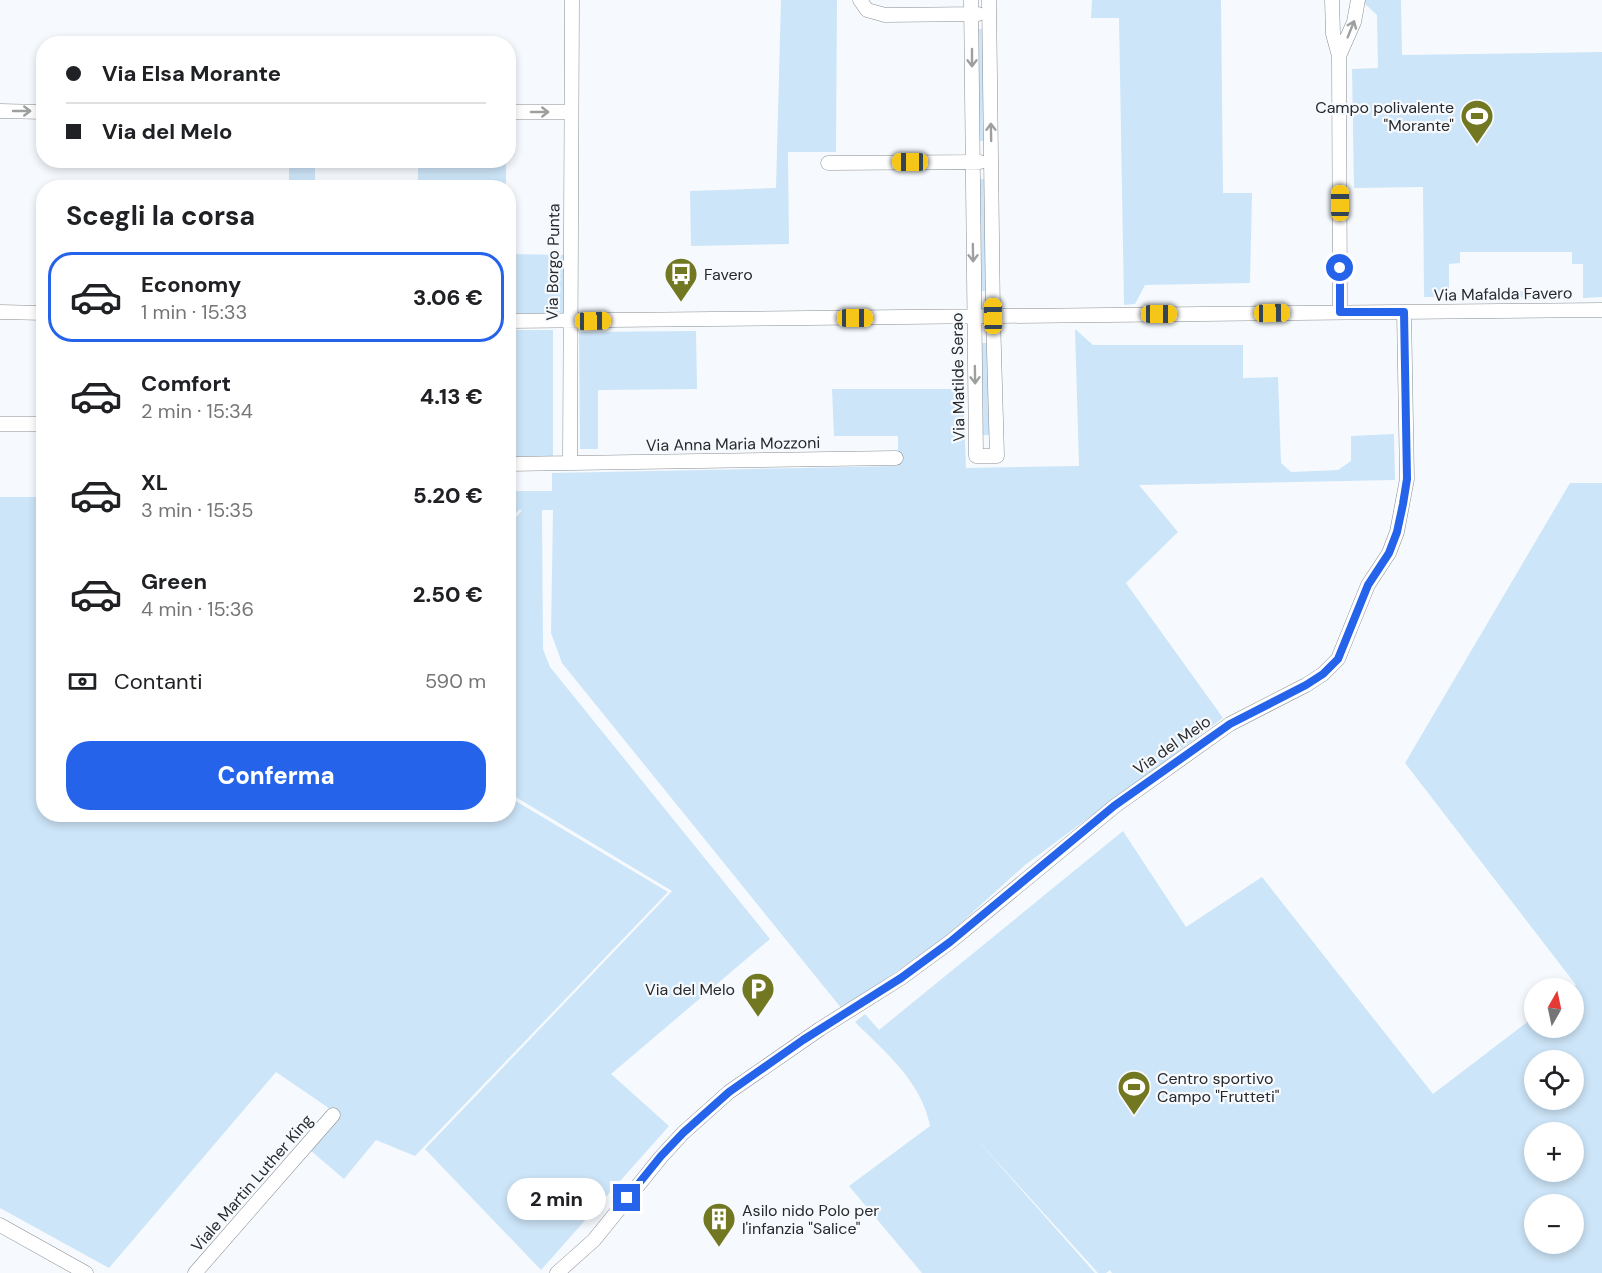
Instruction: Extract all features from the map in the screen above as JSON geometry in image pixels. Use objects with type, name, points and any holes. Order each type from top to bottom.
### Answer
[{"type":"street","name":"Via Borgo Punta","points":[[570,463],[569,321],[573,0]]},
{"type":"street","points":[[860,0],[864,7],[872,12],[885,15],[989,7]]},
{"type":"street","points":[[1332,0],[1333,34],[1339,56],[1340,312]]},
{"type":"street","points":[[1339,56],[1354,22],[1358,0]]},
{"type":"street","name":"Via Matilde Serao","points":[[971,7],[976,456],[997,456],[989,7]]},
{"type":"street","points":[[0,111],[36,111]]},
{"type":"street","points":[[516,112],[571,112]]},
{"type":"street","points":[[828,163],[991,162]]},
{"type":"street","name":"Via Mafalda Favero","points":[[516,321],[1602,310]]},
{"type":"street","points":[[0,312],[36,313]]},
{"type":"street","name":"Via del Melo","points":[[557,1273],[594,1240],[661,1156],[729,1092],[901,978],[942,948],[1114,806],[1220,730],[1323,674],[1338,659],[1368,585],[1389,553],[1397,532],[1407,479],[1404,312]]},
{"type":"street","points":[[0,424],[36,424]]},
{"type":"street","name":"Via Anna Maria Mozzoni","points":[[570,463],[896,458]]},
{"type":"street","points":[[516,464],[570,463]]},
{"type":"street","name":"Viale Martin Luther King","points":[[195,1273],[333,1115]]},
{"type":"street","points":[[0,1226],[86,1273]]},
{"type":"shaded area","points":[[781,0],[837,0],[836,152],[788,152],[789,244],[691,246],[690,191],[776,188]]},
{"type":"shaded area","points":[[1092,0],[1221,0],[1223,193],[1252,193],[1250,283],[1145,285],[1135,304],[1124,305],[1119,18],[1091,18]]},
{"type":"shaded area","points":[[1364,0],[1401,0],[1402,55],[1602,52],[1602,297],[1583,298],[1583,264],[1572,264],[1572,252],[1460,252],[1460,263],[1449,264],[1449,297],[1424,297],[1423,187],[1354,188],[1352,69],[1378,68],[1377,15],[1364,3]]},
{"type":"shaded area","points":[[974,29],[985,29],[986,141],[975,141]]},
{"type":"shaded area","points":[[289,168],[315,168],[315,180],[289,180]]},
{"type":"shaded area","points":[[418,168],[506,168],[506,180],[418,180]]},
{"type":"shaded area","points":[[976,179],[986,179],[987,291],[977,291]]},
{"type":"shaded area","points":[[516,254],[566,255],[564,314],[516,313]]},
{"type":"shaded area","points":[[1555,291],[1556,297],[1474,298],[1474,292]]},
{"type":"shaded area","points":[[1075,329],[1093,345],[1243,345],[1243,378],[1278,377],[1281,463],[1291,472],[1338,470],[1351,461],[1351,436],[1394,434],[1395,480],[1139,485],[1178,532],[1126,583],[1223,718],[1025,865],[942,940],[842,1009],[562,663],[551,633],[553,510],[542,510],[543,649],[550,667],[770,939],[611,1074],[669,1126],[541,1270],[425,1149],[672,891],[516,797],[516,517],[522,510],[516,514],[516,491],[552,491],[552,473],[898,466],[898,436],[834,436],[832,389],[963,389],[966,468],[1079,466]]},
{"type":"shaded area","points":[[516,330],[553,330],[553,457],[516,457]]},
{"type":"shaded area","points":[[696,331],[697,389],[598,390],[598,449],[580,449],[579,332]]},
{"type":"shaded area","points":[[979,343],[989,343],[992,435],[982,435]]},
{"type":"shaded area","points":[[1570,483],[1602,483],[1602,1273],[1112,1273],[1110,1270],[1106,1273],[1098,1273],[973,1135],[1095,1273],[922,1273],[849,1186],[930,1126],[926,1110],[911,1082],[890,1056],[855,1022],[865,1014],[879,1030],[1123,831],[1186,927],[1262,877],[1433,1094],[1524,1025],[1524,1038],[1584,1038],[1584,978],[1571,978],[1405,763]]},
{"type":"shaded area","points":[[0,497],[36,497],[36,822],[516,822],[516,801],[668,892],[415,1156],[376,1140],[344,1179],[310,1150],[339,1115],[276,1072],[109,1268],[0,1208]]},
{"type":"place","name":"Campo polivalente \"Morante\"","points":[[1477,145]]},
{"type":"place","name":"Favero","points":[[681,303]]},
{"type":"place","name":"Via del Melo","points":[[758,1018]]},
{"type":"place","name":"Centro sportivo Campo \"Frutteti\"","points":[[1134,1116]]},
{"type":"place","name":"Asilo nido Polo per l'infanzia \"Salice\"","points":[[719,1248]]},
{"type":"route","points":[[627,1198],[683,1133],[729,1092],[803,1040],[901,978],[950,942],[1114,806],[1230,724],[1306,685],[1323,674],[1338,659],[1360,601],[1389,553],[1397,532],[1407,479],[1404,312],[1340,312],[1340,268]]}]
